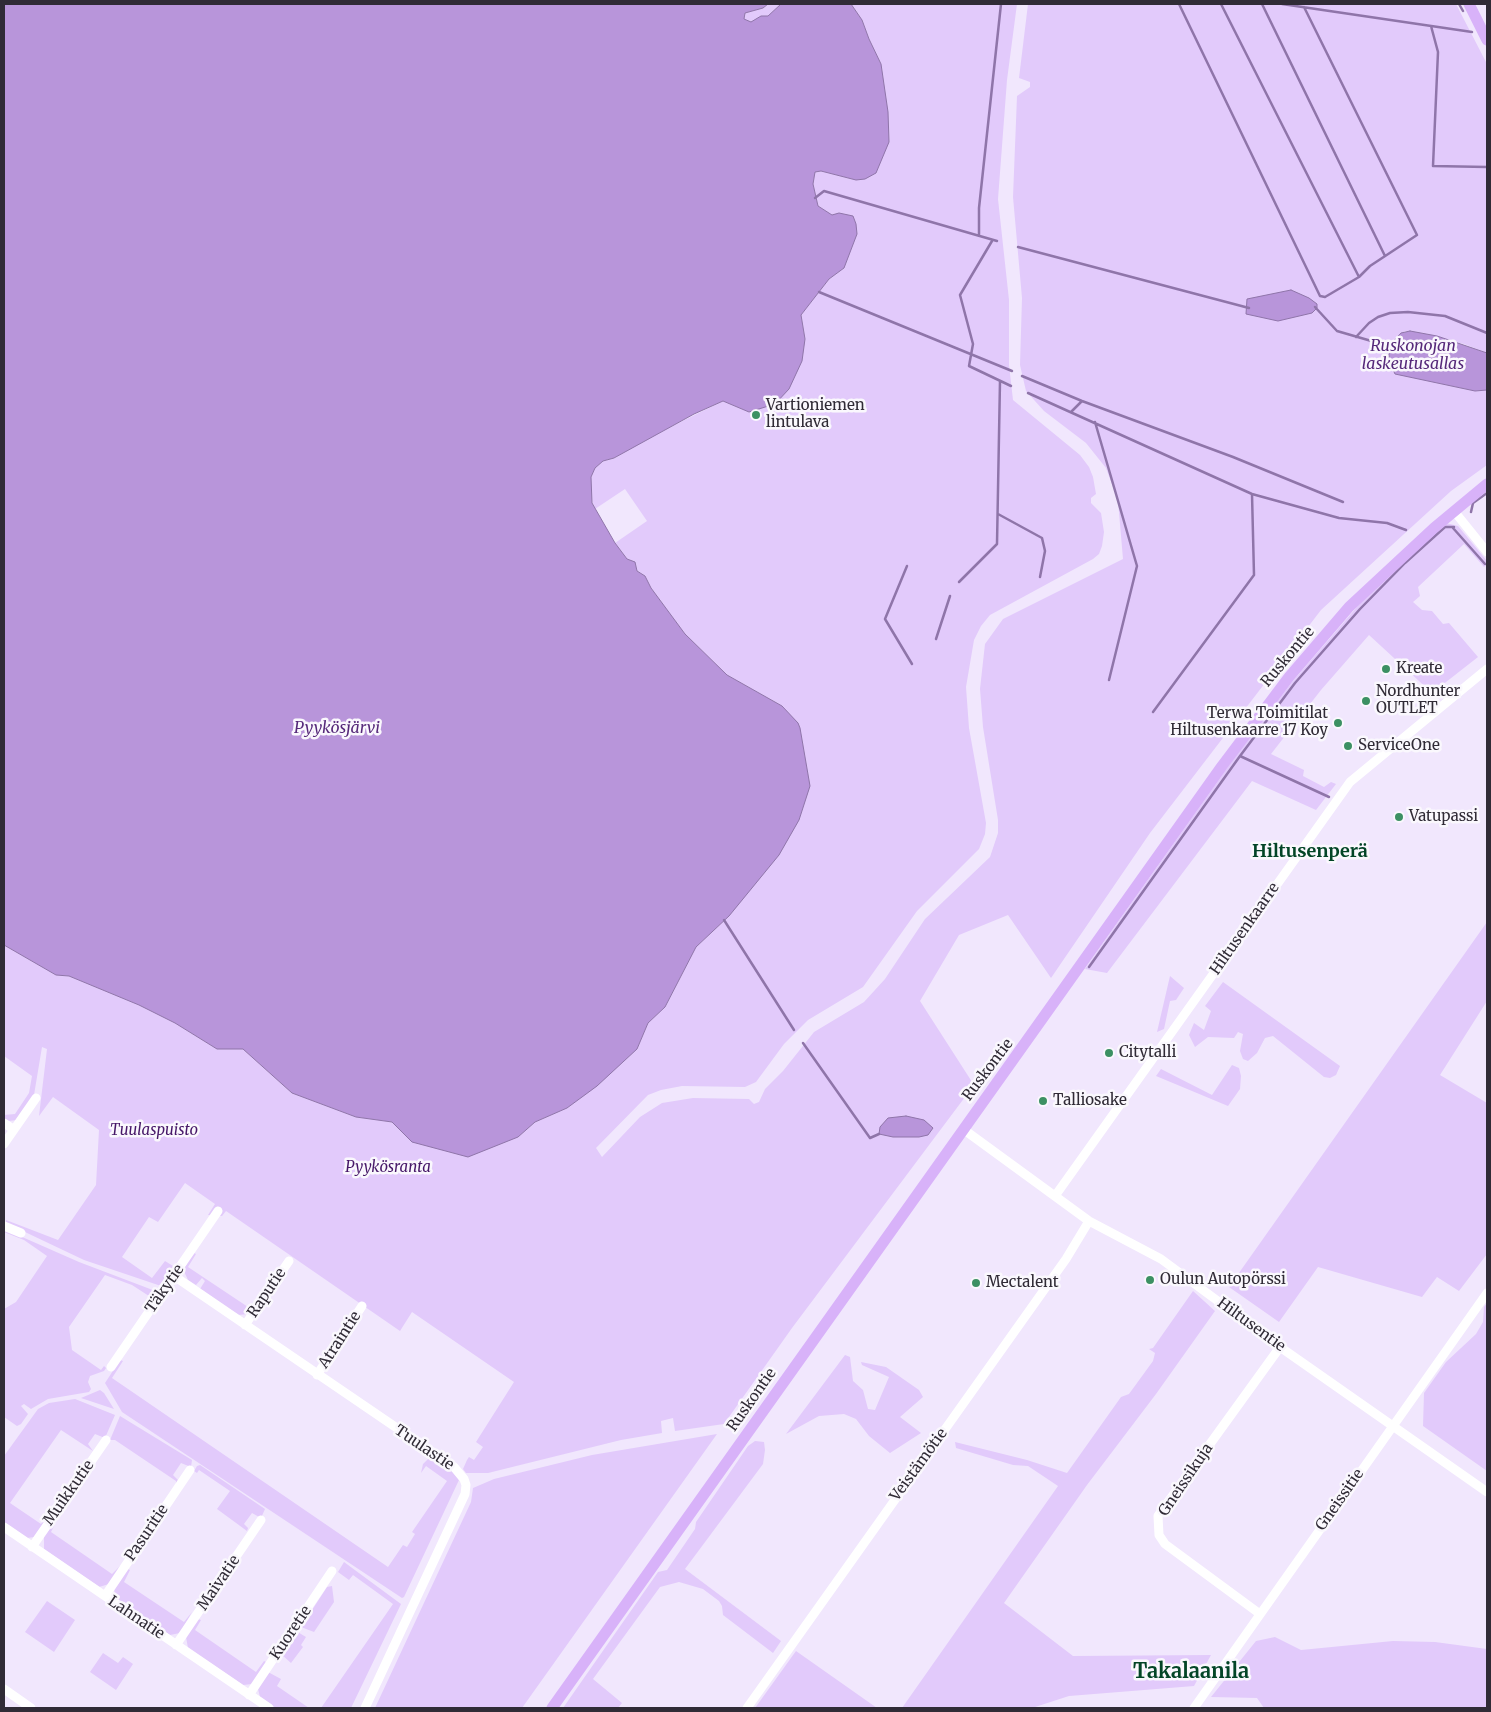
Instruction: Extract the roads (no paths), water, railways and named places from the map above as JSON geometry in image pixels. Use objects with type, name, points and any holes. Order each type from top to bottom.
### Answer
[{"type":"main road","points":[[1469,4],[1487,40]]},
{"type":"main road","name":"Ruskontie","points":[[552,1708],[1222,766],[1289,676],[1349,607],[1454,511],[1487,484]]},
{"type":"street","points":[[1454,511],[1487,552]]},
{"type":"street","name":"Hiltusenkaarre","points":[[1055,1196],[1350,782],[1487,669]]},
{"type":"street","points":[[4,1144],[36,1098]]},
{"type":"street","points":[[4,1123],[13,1129]]},
{"type":"street","name":"Hiltusentie","points":[[963,1129],[1089,1221],[1161,1259],[1280,1347],[1487,1492]]},
{"type":"street","name":"Täkytie","points":[[111,1367],[218,1211]]},
{"type":"street","name":"Veistämötie","points":[[747,1708],[1066,1259],[1089,1221]]},
{"type":"street","points":[[4,1226],[21,1233]]},
{"type":"street","name":"Raputie","points":[[245,1325],[289,1261]]},
{"type":"street","name":"Tuulastie","points":[[174,1276],[454,1467],[466,1485],[465,1494],[365,1708]]},
{"type":"street","name":"Gneissitie","points":[[1194,1708],[1487,1293]]},
{"type":"street","name":"Atraintie","points":[[317,1375],[362,1306]]},
{"type":"street","name":"Gneissikuja","points":[[1260,1614],[1165,1544],[1159,1535],[1158,1516],[1280,1347]]},
{"type":"street","name":"Muikkutie","points":[[32,1547],[106,1440]]},
{"type":"street","name":"Pasuritie","points":[[105,1596],[190,1470]]},
{"type":"street","name":"Maivatie","points":[[176,1645],[261,1520]]},
{"type":"street","name":"Lahnatie","points":[[4,1527],[269,1708]]},
{"type":"street","name":"Kuoretie","points":[[249,1694],[332,1571]]},
{"type":"street","points":[[4,1689],[31,1708]]},
{"type":"water","name":"Pyykösjärvi","points":[[4,4],[768,4],[763,8],[745,13],[744,19],[751,22],[761,16],[768,16],[781,4],[851,4],[862,20],[881,64],[888,112],[889,142],[876,173],[865,179],[856,180],[821,171],[815,172],[813,184],[818,206],[832,215],[839,213],[853,216],[857,234],[844,268],[829,279],[801,315],[805,339],[802,361],[789,389],[775,404],[749,412],[723,401],[694,414],[614,458],[603,461],[595,468],[591,477],[592,503],[615,543],[627,559],[635,562],[637,571],[645,576],[651,588],[685,634],[727,675],[782,706],[798,723],[810,786],[799,820],[779,855],[729,916],[696,947],[665,1007],[648,1023],[637,1049],[597,1086],[567,1108],[535,1122],[518,1137],[468,1157],[412,1142],[392,1122],[356,1117],[292,1093],[243,1049],[217,1049],[175,1023],[139,1005],[69,976],[56,975],[4,945]]},
{"type":"water","points":[[1291,290],[1309,298],[1317,304],[1317,308],[1312,313],[1278,321],[1246,314],[1247,299]]},
{"type":"water","name":"Ruskonojan laskeutusallas","points":[[1410,331],[1437,336],[1487,353],[1487,390],[1475,391],[1395,374],[1389,361],[1389,346],[1401,333]]},
{"type":"water","points":[[906,1116],[924,1120],[933,1128],[928,1135],[919,1137],[893,1137],[879,1134],[880,1127],[888,1118]]},
{"type":"waterway","points":[[979,235],[979,208],[1001,4]]},
{"type":"waterway","points":[[1179,4],[1320,296],[1325,297],[1359,277],[1370,266],[1417,235],[1304,7]]},
{"type":"waterway","points":[[1221,4],[1359,277]]},
{"type":"waterway","points":[[1262,4],[1385,256]]},
{"type":"waterway","points":[[1282,4],[1472,32]]},
{"type":"waterway","points":[[1459,4],[1463,11]]},
{"type":"waterway","points":[[1431,26],[1438,52],[1433,166],[1487,167]]},
{"type":"waterway","points":[[815,198],[824,191],[997,241]]},
{"type":"waterway","points":[[992,241],[960,295],[973,344],[969,366],[1011,386]]},
{"type":"waterway","points":[[1018,247],[1249,308]]},
{"type":"waterway","points":[[819,292],[1012,371]]},
{"type":"waterway","points":[[1315,307],[1337,331],[1392,347]]},
{"type":"waterway","points":[[1356,337],[1369,323],[1378,317],[1390,313],[1408,312],[1445,316],[1487,333]]},
{"type":"waterway","points":[[1022,376],[1082,401],[1233,457],[1343,502]]},
{"type":"waterway","points":[[959,582],[997,544],[1000,381]]},
{"type":"waterway","points":[[1028,393],[1252,494],[1339,518],[1387,523],[1406,530]]},
{"type":"waterway","points":[[1071,412],[1082,401]]},
{"type":"waterway","points":[[1095,422],[1137,566],[1109,680]]},
{"type":"waterway","points":[[1471,512],[1473,503],[1487,493]]},
{"type":"waterway","points":[[1153,712],[1254,575],[1252,494]]},
{"type":"waterway","points":[[998,514],[1042,538],[1045,551],[1040,577]]},
{"type":"waterway","points":[[1089,967],[1240,756],[1295,683],[1360,609],[1405,563],[1445,527],[1454,527]]},
{"type":"waterway","points":[[1453,528],[1485,564]]},
{"type":"waterway","points":[[907,566],[885,619],[912,664]]},
{"type":"waterway","points":[[936,639],[950,596]]},
{"type":"waterway","points":[[1240,756],[1329,797]]},
{"type":"waterway","points":[[724,920],[794,1030]]},
{"type":"waterway","points":[[803,1043],[870,1138],[879,1134]]},
{"type":"place","name":"Vartioniemen lintulava","points":[[756,415]]},
{"type":"place","name":"Kreate","points":[[1386,669]]},
{"type":"place","name":"Nordhunter OUTLET","points":[[1366,701]]},
{"type":"place","name":"Terwa Toimitilat Hiltusenkaarre 17 Koy","points":[[1338,723]]},
{"type":"place","name":"ServiceOne","points":[[1348,746]]},
{"type":"place","name":"Vatupassi","points":[[1399,817]]},
{"type":"place","name":"Citytalli","points":[[1109,1053]]},
{"type":"place","name":"Talliosake","points":[[1043,1101]]},
{"type":"place","name":"Oulun Autopörssi","points":[[1150,1280]]},
{"type":"place","name":"Mectalent","points":[[976,1283]]},
{"type":"district","name":"Hiltusenperä","points":[[1310,852]]},
{"type":"district","name":"Takalaanila","points":[[1191,1672]]},
{"type":"park label","name":"Tuulaspuisto","points":[[154,1131]]},
{"type":"park label","name":"Pyykösranta","points":[[388,1168]]}]
